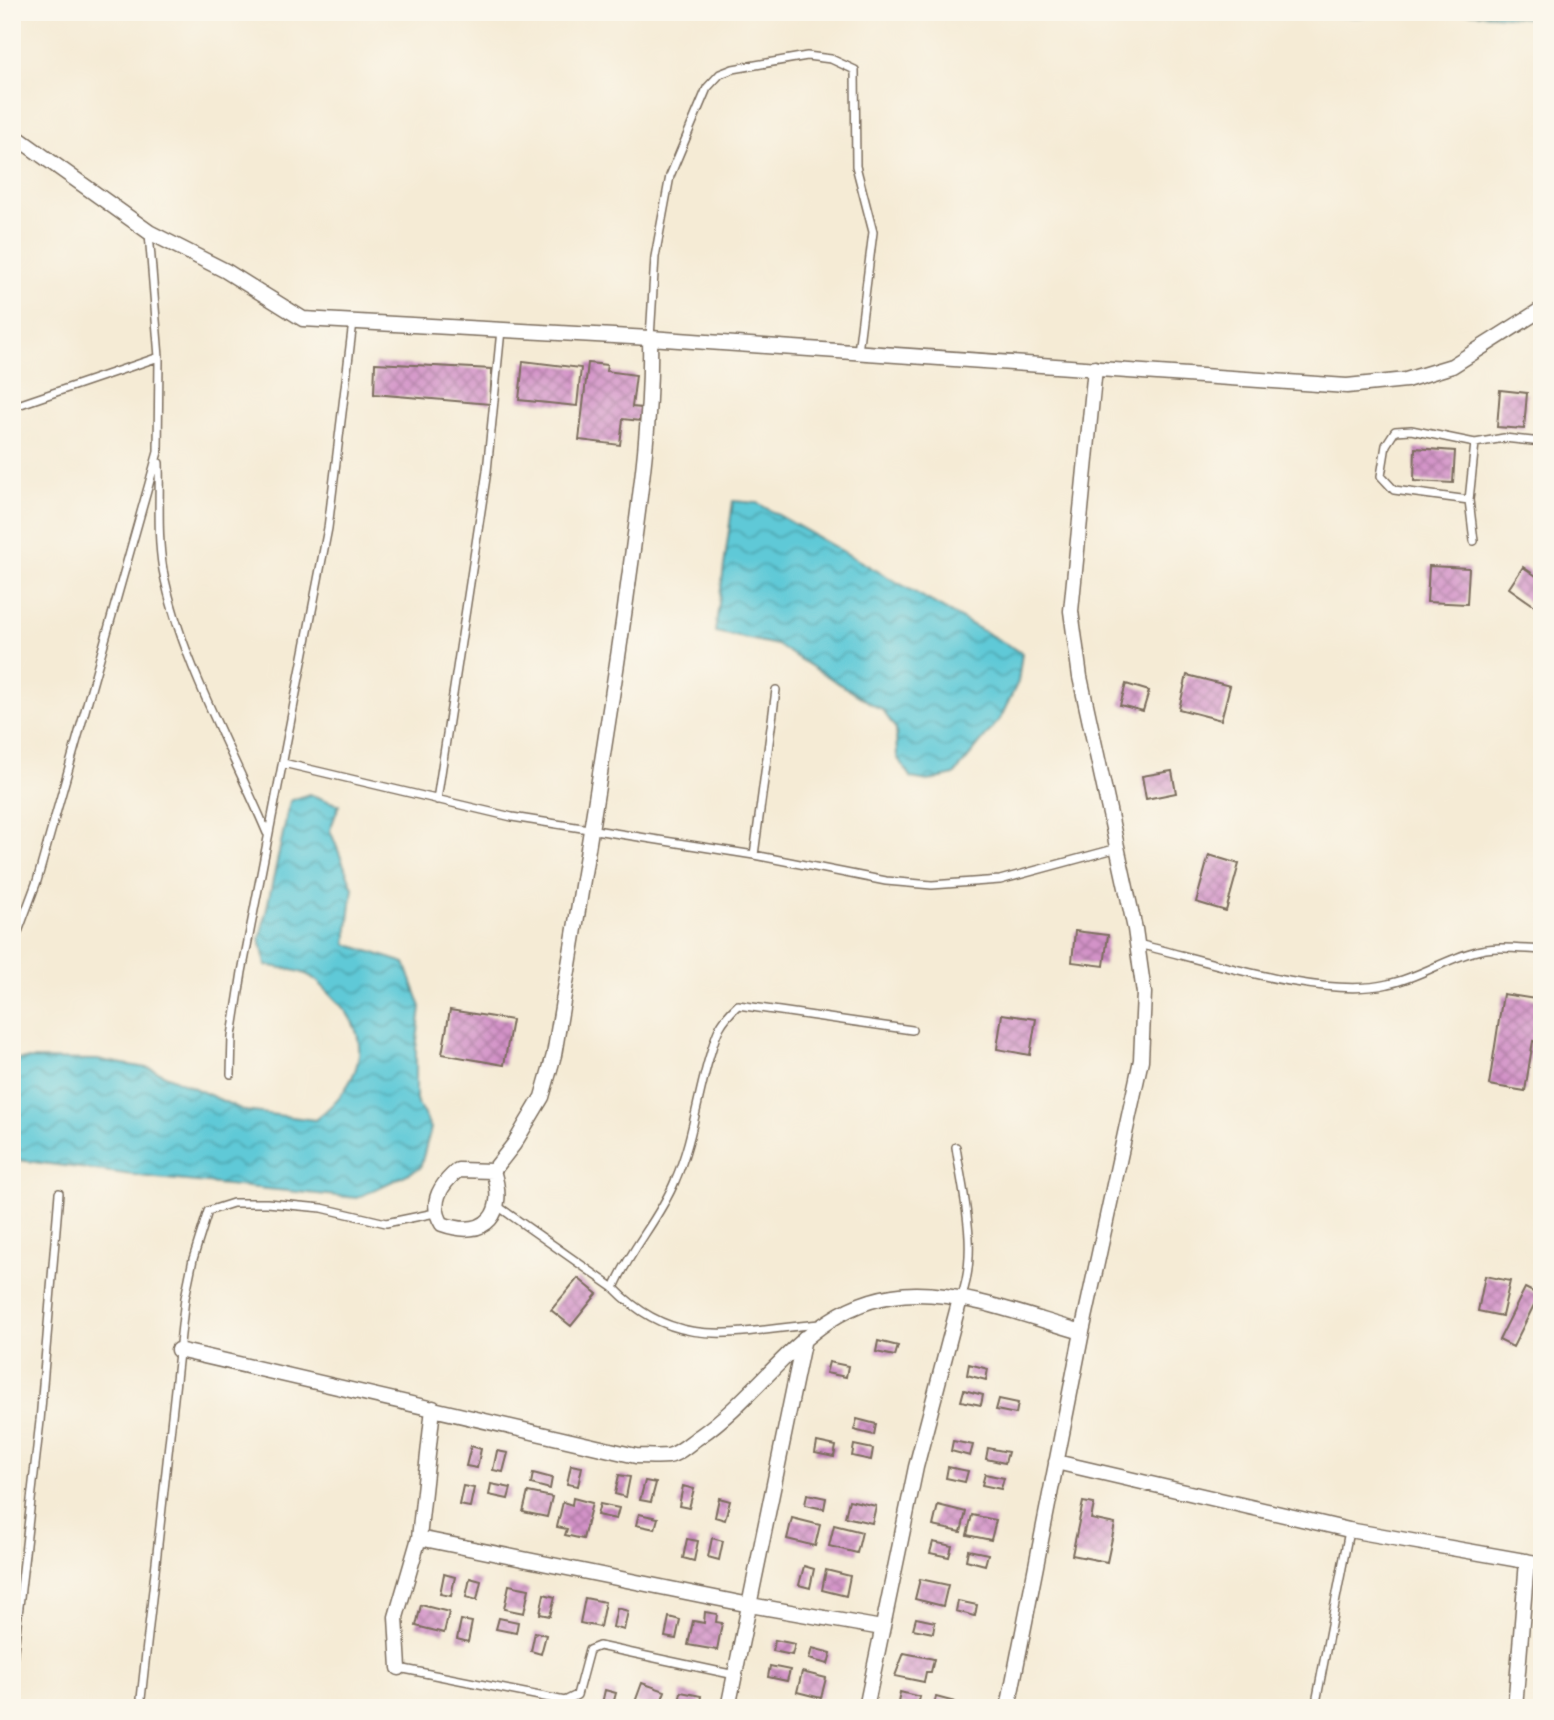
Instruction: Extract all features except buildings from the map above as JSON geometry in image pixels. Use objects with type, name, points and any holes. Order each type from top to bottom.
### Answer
[{"type":"street","points":[[12,134],[149,232],[226,271],[303,318],[650,338],[1347,386],[1406,380],[1452,366],[1542,309]]},
{"type":"street","points":[[493,1171],[514,1144],[542,1097],[554,1055],[592,829],[650,426],[650,338]]},
{"type":"street","points":[[1008,1708],[1082,1332],[1141,1060],[1144,993],[1137,944],[1080,677],[1071,611],[1095,368]]},
{"type":"street","points":[[458,1170],[493,1171],[500,1194],[499,1207],[485,1224],[470,1229],[457,1229],[442,1224],[435,1213],[437,1197],[445,1180],[458,1170]]},
{"type":"street","points":[[178,1350],[636,1456],[671,1455],[730,1415],[777,1362],[821,1324],[870,1301],[915,1294],[960,1298],[1082,1332]]},
{"type":"street","points":[[866,1708],[916,1467],[960,1298]]},
{"type":"street","points":[[728,1708],[804,1338]]},
{"type":"street","points":[[399,1668],[396,1617],[419,1538],[433,1408]]},
{"type":"street","points":[[1056,1462],[1349,1530],[1534,1563],[1515,1708]]},
{"type":"street","points":[[419,1538],[750,1605],[883,1628]]},
{"type":"lane","points":[[650,338],[655,257],[670,176],[707,88],[720,74],[733,69],[807,56],[831,59],[855,70],[856,166],[873,232],[858,353]]},
{"type":"lane","points":[[149,232],[159,357],[160,548],[167,586],[200,679],[268,835]]},
{"type":"lane","points":[[232,1074],[234,1024],[328,528],[353,322]]},
{"type":"lane","points":[[438,800],[487,471],[501,330]]},
{"type":"lane","points":[[12,407],[159,357]]},
{"type":"lane","points":[[1469,500],[1394,490],[1381,476],[1386,445],[1395,431],[1411,430],[1475,443],[1504,438],[1542,442]]},
{"type":"lane","points":[[1474,541],[1469,500],[1475,443]]},
{"type":"lane","points":[[12,948],[37,881],[158,452]]},
{"type":"lane","points":[[754,855],[776,691]]},
{"type":"lane","points":[[283,763],[512,817],[754,855],[886,881],[932,885],[1000,880],[1118,848]]},
{"type":"lane","points":[[1137,944],[1293,982],[1335,987],[1388,985],[1474,951],[1504,948],[1542,950]]},
{"type":"lane","points":[[614,1288],[624,1264],[654,1224],[676,1180],[694,1127],[701,1086],[719,1023],[738,1005],[912,1030]]},
{"type":"lane","points":[[956,1147],[968,1229],[968,1279],[960,1298]]},
{"type":"lane","points":[[12,1668],[41,1408],[59,1193]]},
{"type":"lane","points":[[139,1708],[178,1350],[193,1259],[208,1211],[233,1203],[267,1203],[322,1208],[386,1223],[435,1213]]},
{"type":"lane","points":[[499,1207],[614,1288],[630,1304],[671,1328],[734,1334],[821,1324]]},
{"type":"lane","points":[[1315,1708],[1349,1530]]},
{"type":"lane","points":[[399,1668],[565,1701],[577,1695],[589,1650],[599,1646],[735,1675]]},
{"type":"water","points":[[1286,12],[1457,12],[1346,17]]},
{"type":"water","points":[[1457,12],[1542,12],[1542,19]]},
{"type":"water","points":[[733,501],[757,503],[1022,653],[1018,682],[1000,719],[954,775],[928,781],[911,778],[897,757],[896,729],[883,711],[777,645],[715,632]]},
{"type":"water","points":[[309,794],[339,805],[330,830],[353,888],[346,944],[405,963],[421,1007],[416,1049],[416,1100],[431,1128],[420,1168],[357,1198],[156,1178],[12,1159],[12,1059],[100,1060],[152,1069],[245,1111],[315,1120],[343,1092],[358,1062],[359,1046],[356,1030],[347,1013],[311,977],[298,971],[266,965],[260,940],[290,801]]}]
